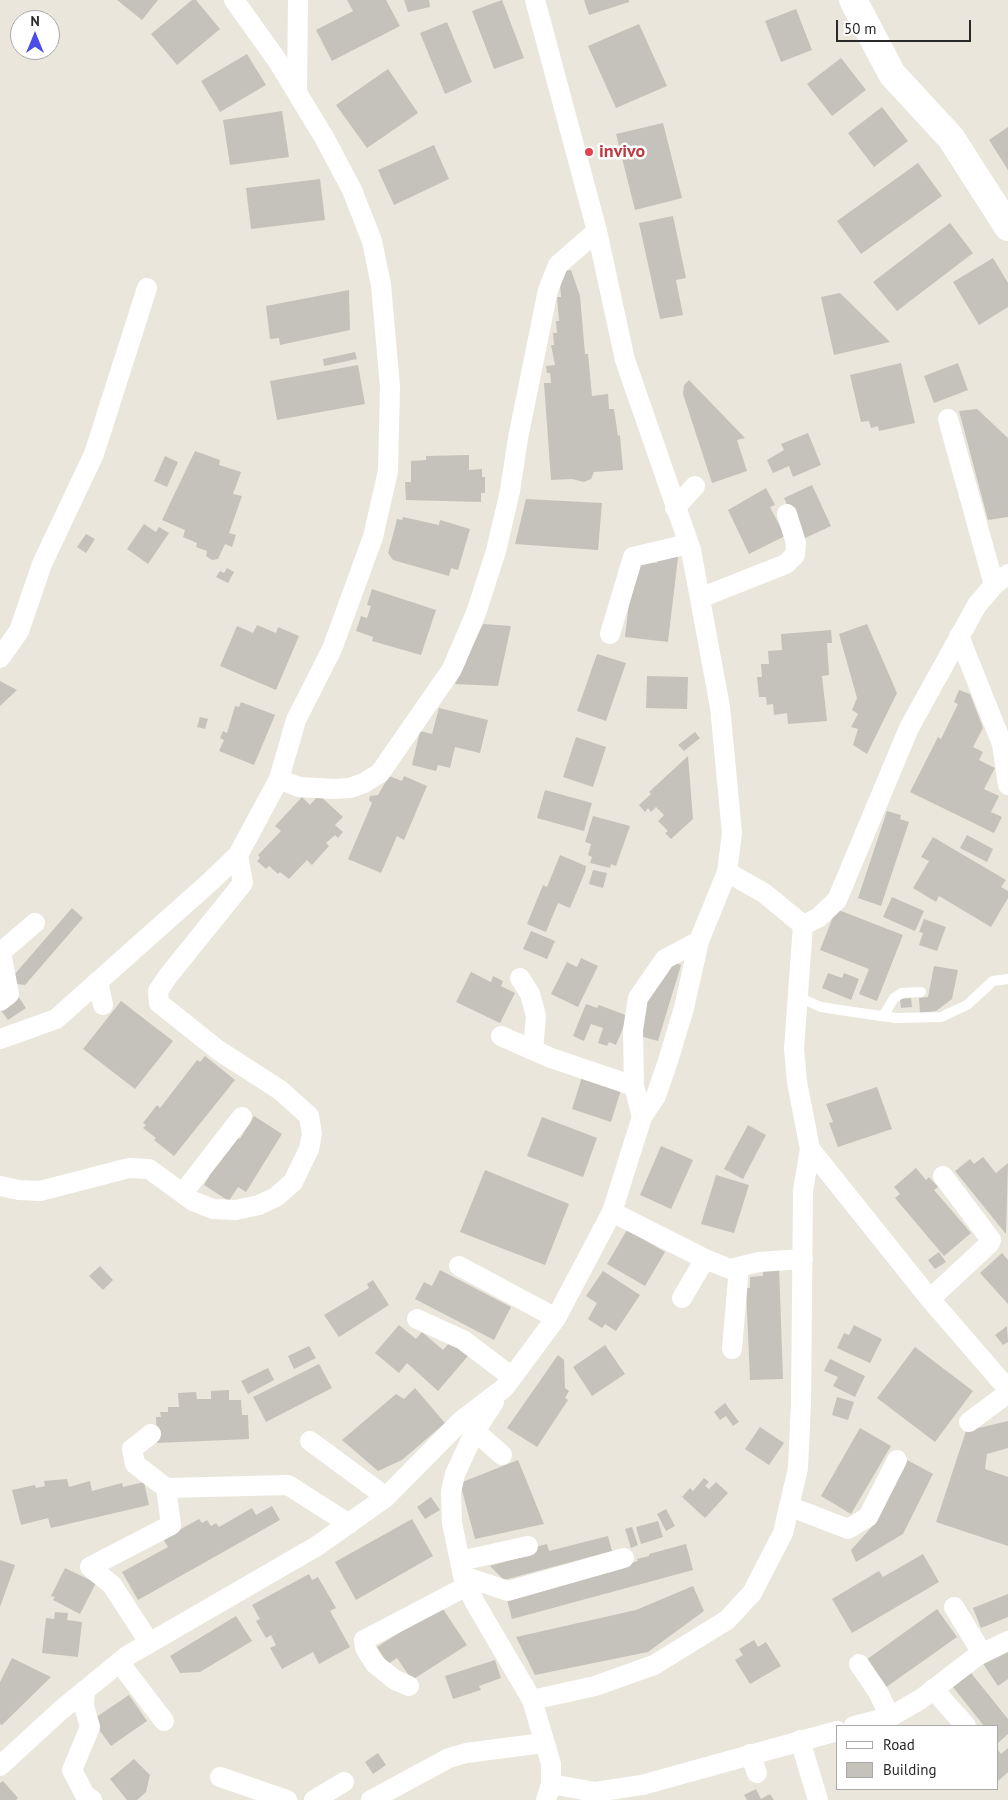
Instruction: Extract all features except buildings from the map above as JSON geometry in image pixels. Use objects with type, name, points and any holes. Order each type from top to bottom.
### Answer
[{"type":"main road","points":[[853,0],[892,74],[951,138],[1008,227]]},
{"type":"street","points":[[0,1039],[56,1019],[238,855],[279,779],[296,720],[332,649],[373,536],[388,471],[390,387],[381,285],[372,241],[352,190],[330,147],[297,92],[234,0]]},
{"type":"street","points":[[297,92],[298,0]]},
{"type":"street","points":[[535,0],[597,231],[625,360],[688,544],[720,707],[732,833],[727,872],[699,941],[684,1008],[668,1061],[656,1096],[642,1117],[612,1212],[556,1318],[474,1431],[455,1474],[451,1492],[452,1523],[463,1574],[494,1638],[532,1700],[543,1743],[551,1764],[548,1792],[595,1792],[642,1785],[836,1731]]},
{"type":"street","points":[[279,779],[299,787],[334,790],[357,786],[380,773],[452,668],[476,613],[496,552],[510,491],[518,438],[548,290],[558,265],[597,231]]},
{"type":"street","points":[[0,658],[19,631],[42,564],[94,454],[147,288]]},
{"type":"street","points":[[803,925],[818,918],[837,900],[909,728],[977,605],[1001,580],[948,419]]},
{"type":"street","points":[[675,508],[695,486]]},
{"type":"street","points":[[700,598],[786,564],[795,555],[796,543],[787,514]]},
{"type":"street","points":[[610,634],[633,558],[688,544]]},
{"type":"street","points":[[959,636],[1002,744],[1008,785]]},
{"type":"street","points":[[0,1186],[19,1190],[40,1191],[129,1168],[149,1169],[183,1194],[212,1209],[236,1210],[259,1205],[276,1197],[293,1182],[309,1149],[312,1134],[309,1116],[301,1106],[280,1090],[218,1050],[160,1003],[158,991],[168,976],[243,883],[238,855]]},
{"type":"street","points":[[727,872],[764,893],[803,925]]},
{"type":"street","points":[[0,1001],[9,994],[1,952],[35,923]]},
{"type":"street","points":[[532,1700],[595,1686],[654,1665],[727,1620],[752,1593],[772,1559],[783,1533],[791,1507],[798,1468],[803,1191],[810,1149],[797,1082],[794,1040],[803,925]]},
{"type":"street","points":[[642,1117],[634,1086],[633,1030],[638,998],[664,959],[699,941]]},
{"type":"street","points":[[520,978],[530,994],[536,1016],[533,1050]]},
{"type":"street","points":[[98,982],[103,1005]]},
{"type":"street","points":[[501,1036],[533,1050],[634,1086]]},
{"type":"street","points":[[183,1194],[242,1117]]},
{"type":"street","points":[[810,1149],[930,1298],[1000,1380],[1008,1386]]},
{"type":"street","points":[[930,1298],[989,1244],[991,1240],[943,1176]]},
{"type":"street","points":[[612,1212],[705,1260],[730,1269],[759,1262],[803,1260]]},
{"type":"street","points":[[682,1298],[705,1260]]},
{"type":"street","points":[[459,1266],[556,1318]]},
{"type":"street","points":[[732,1349],[739,1267]]},
{"type":"street","points":[[417,1319],[463,1340],[508,1382]]},
{"type":"street","points":[[0,1766],[119,1662],[149,1642],[317,1546],[386,1497],[461,1421],[508,1382]]},
{"type":"street","points":[[969,1422],[1008,1393]]},
{"type":"street","points":[[474,1431],[502,1455]]},
{"type":"street","points":[[151,1434],[132,1449],[135,1464],[166,1488],[288,1485],[349,1524]]},
{"type":"street","points":[[310,1441],[386,1497]]},
{"type":"street","points":[[791,1507],[848,1529],[868,1517],[897,1460]]},
{"type":"street","points":[[149,1642],[112,1585],[90,1567],[171,1525],[166,1488]]},
{"type":"street","points":[[410,1686],[395,1680],[375,1664],[365,1648],[364,1640],[463,1574],[528,1546]]},
{"type":"street","points":[[463,1574],[508,1591],[624,1558]]},
{"type":"street","points":[[954,1607],[982,1653]]},
{"type":"street","points":[[858,1725],[890,1717],[921,1699],[933,1688],[982,1653],[1008,1641]]},
{"type":"street","points":[[119,1662],[164,1721]]},
{"type":"street","points":[[860,1664],[878,1692],[890,1717]]},
{"type":"street","points":[[933,1688],[965,1725]]},
{"type":"street","points":[[85,1690],[84,1706],[90,1727],[72,1770],[85,1794],[92,1800]]},
{"type":"street","points":[[800,1740],[818,1800]]},
{"type":"street","points":[[371,1800],[449,1758],[466,1753],[543,1743]]},
{"type":"street","points":[[750,1754],[758,1773]]},
{"type":"street","points":[[220,1777],[287,1800]]},
{"type":"street","points":[[314,1800],[344,1782]]},
{"type":"lane","points":[[798,997],[821,1006],[883,1016],[941,1017],[967,1005],[993,980],[1008,978]]},
{"type":"lane","points":[[883,1016],[894,998],[902,993],[920,992]]},
{"type":"place","name":"invivo","points":[[589,152]]}]
